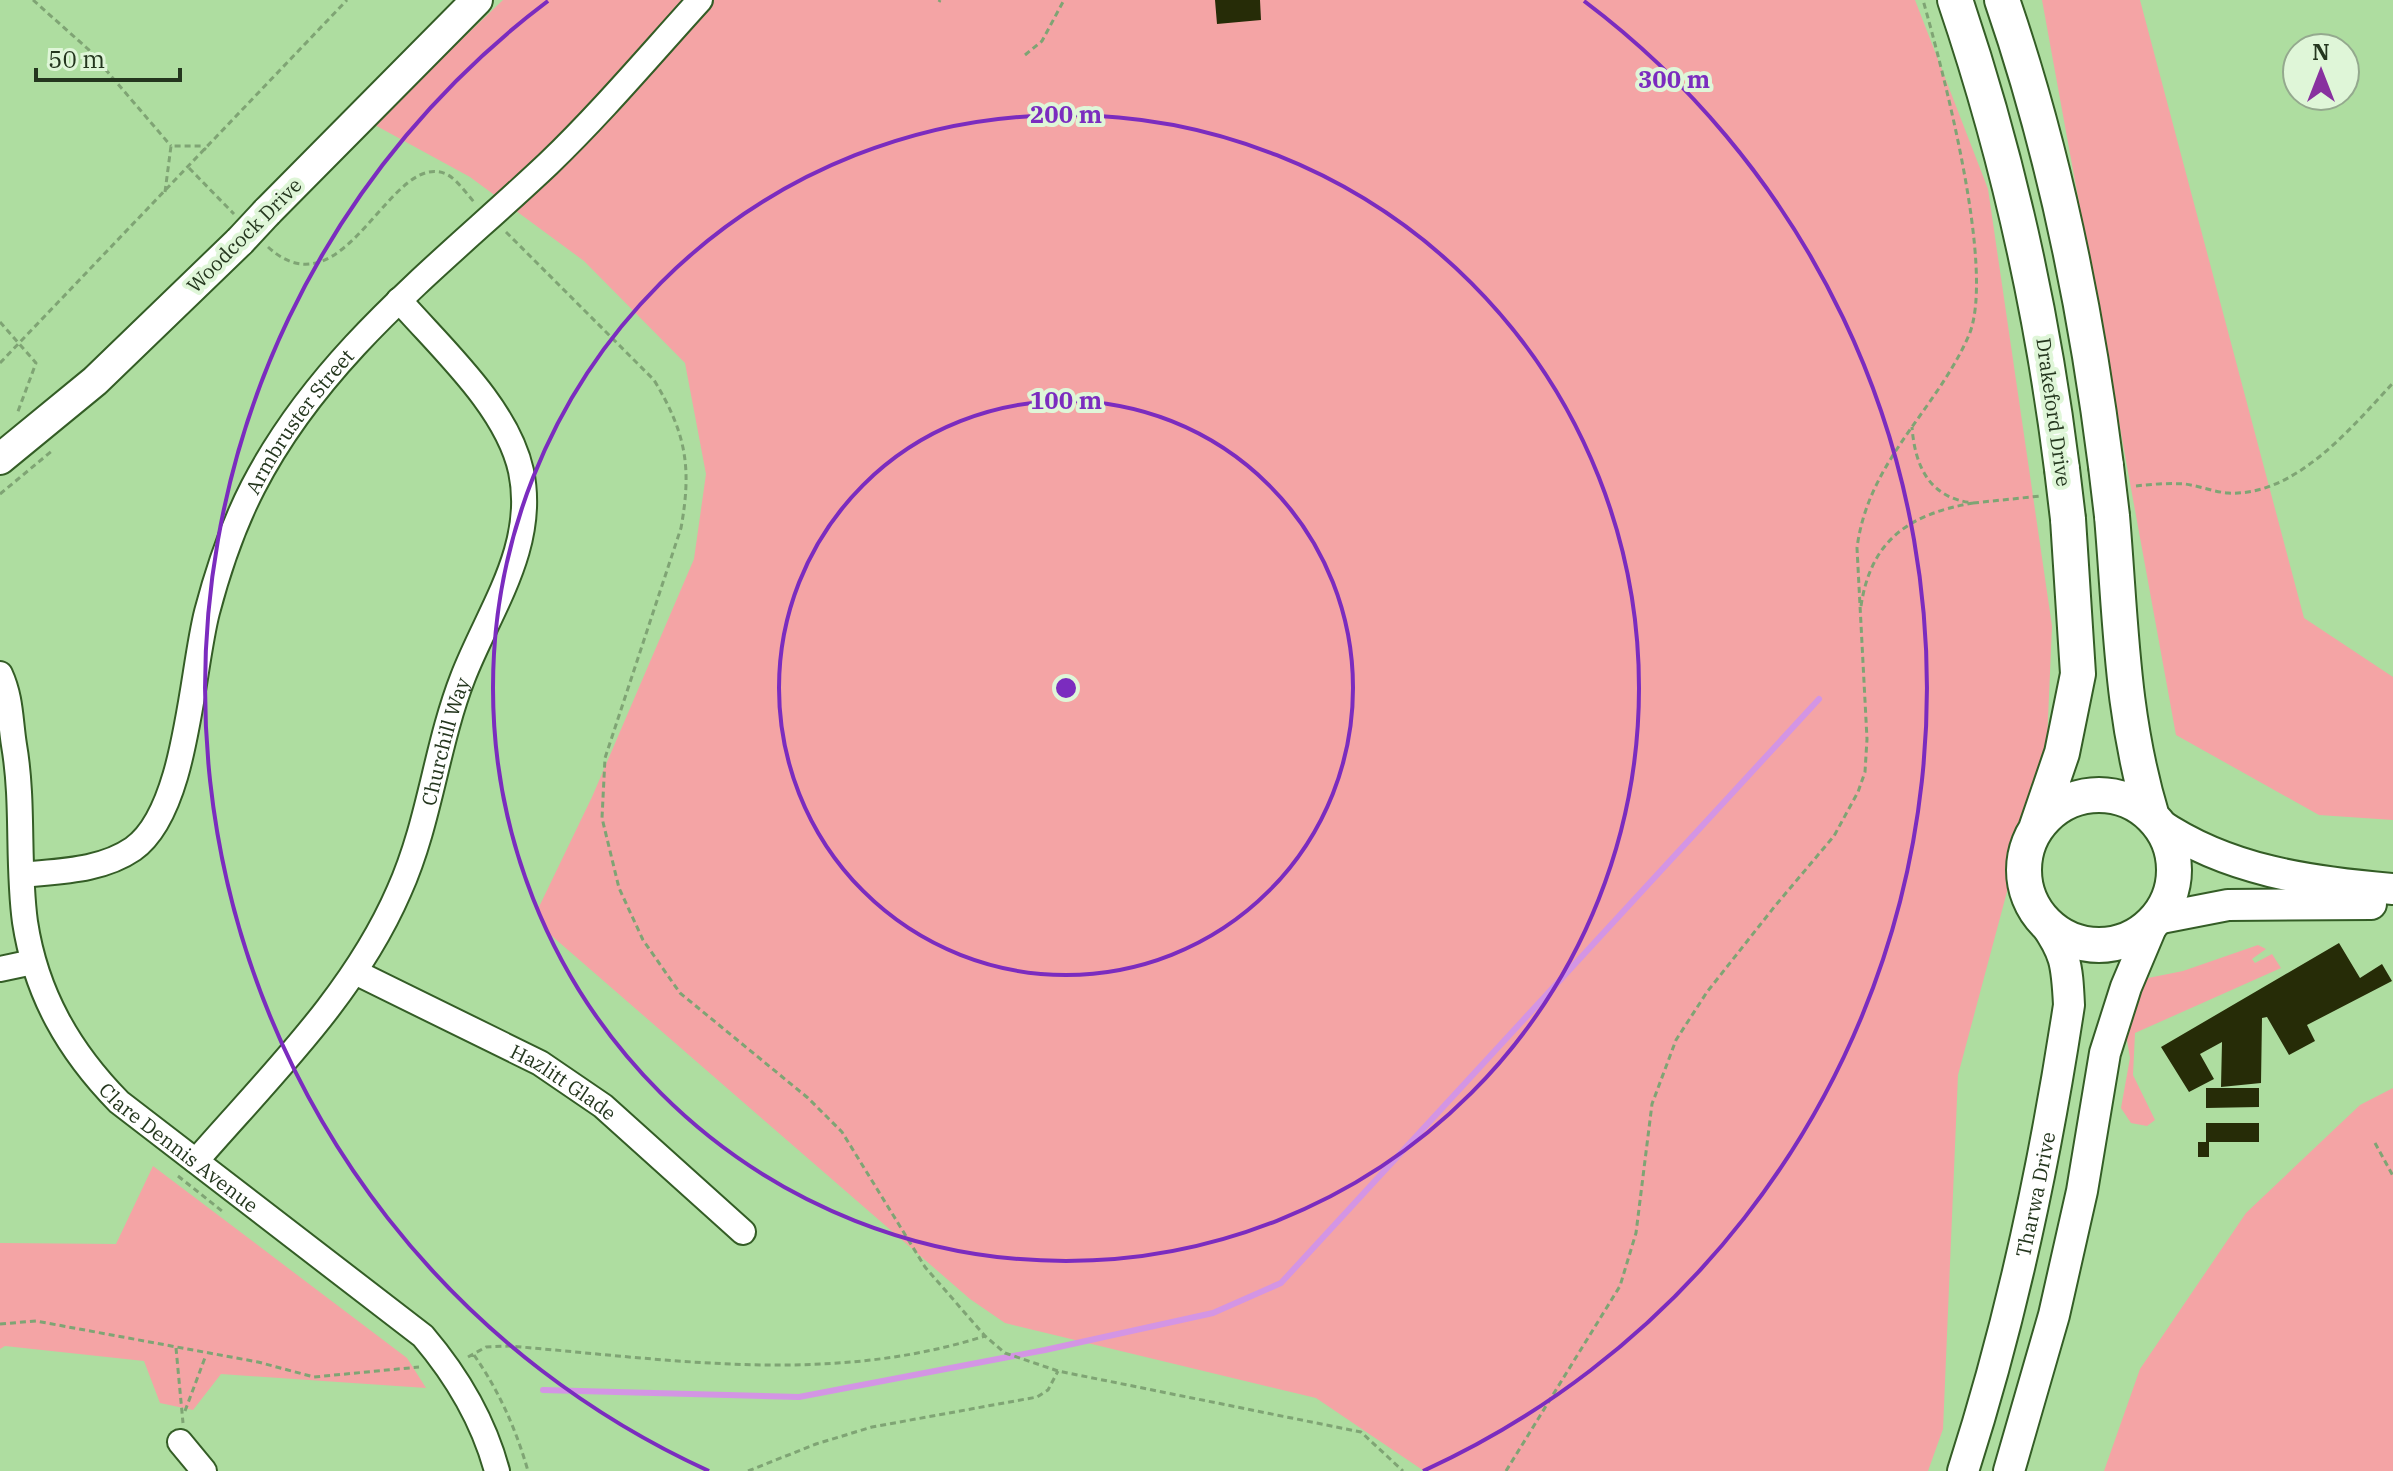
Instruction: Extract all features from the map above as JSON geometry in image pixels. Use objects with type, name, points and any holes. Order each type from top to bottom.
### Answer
[{"type":"highway","name":"Drakeford Drive","points":[[1955,0],[1981,75],[2030,268],[2060,494],[2078,674],[2062,753],[2036,830]]},
{"type":"highway","points":[[2002,0],[2038,115],[2070,244],[2114,490],[2125,703],[2135,761],[2155,820],[2171,846],[2175,872],[2170,897],[2155,921],[2133,937],[2096,944],[2060,934],[2041,918],[2029,898],[2024,875],[2026,851],[2036,830],[2050,813],[2069,801],[2091,795],[2113,796],[2135,803],[2155,820]]},
{"type":"main road","name":"Woodcock Drive","points":[[0,459],[95,381],[253,229],[477,0]]},
{"type":"main road","points":[[2155,820],[2187,843],[2304,881],[2393,889]]},
{"type":"main road","points":[[2009,1471],[2061,1284],[2082,1191],[2108,1041],[2155,921],[2228,905],[2393,904]]},
{"type":"main road","name":"Tharwa Drive","points":[[1963,1471],[2000,1349],[2028,1232],[2069,1005],[2061,946],[2041,918]]},
{"type":"street","name":"Armbruster Street","points":[[22,875],[112,861],[135,847],[154,827],[173,786],[207,613],[227,549],[252,489],[284,433],[320,381],[485,212],[601,110],[700,0]]},
{"type":"street","name":"Churchill Way","points":[[196,1161],[355,972],[410,865],[456,693],[515,561],[524,510],[520,466],[504,427],[399,300]]},
{"type":"street","name":"Clare Dennis Avenue","points":[[0,674],[9,693],[25,919],[33,962],[61,1030],[87,1069],[119,1102],[402,1318],[439,1355],[472,1404],[497,1471]]},
{"type":"street","name":"Clare Dennis Avenue","points":[[0,716],[13,741]]},
{"type":"street","points":[[0,969],[33,962]]},
{"type":"street","name":"Hazlitt Glade","points":[[355,972],[540,1063],[603,1106],[743,1232]]},
{"type":"street","points":[[180,1442],[204,1471]]},
{"type":"path","points":[[33,0],[88,49],[171,146],[201,146],[206,150]]},
{"type":"path","points":[[0,363],[165,194],[347,0]]},
{"type":"path","points":[[1025,55],[1042,41],[1064,0]]},
{"type":"path","points":[[1506,1471],[1620,1286],[1636,1233],[1652,1104],[1676,1040],[1727,967],[1834,836],[1858,792],[1865,772],[1867,739],[1857,548],[1860,518],[1871,489],[1969,334],[1976,311],[1978,280],[1960,155],[1923,0]]},
{"type":"path","points":[[165,194],[163,182],[171,146]]},
{"type":"path","points":[[189,168],[283,258],[295,262],[315,262],[333,256],[406,184],[427,172],[448,175],[654,380],[670,406],[687,451],[686,497],[681,528],[605,758],[602,818],[619,888],[643,940],[680,993],[808,1098],[842,1132],[925,1267],[985,1336],[1005,1353],[1058,1371],[1361,1432],[1403,1471]]},
{"type":"path","points":[[0,322],[21,344],[36,368],[16,411],[18,417]]},
{"type":"path","points":[[2114,490],[2187,484],[2227,493],[2249,492],[2275,483],[2321,457],[2392,386]]},
{"type":"path","points":[[1912,426],[1914,456],[1925,479],[1949,497],[1973,503]]},
{"type":"path","points":[[0,494],[57,447]]},
{"type":"path","points":[[1859,614],[1869,570],[1890,539],[1923,515],[1973,503],[2060,494]]},
{"type":"path","points":[[2375,1143],[2393,1176]]},
{"type":"path","points":[[0,1324],[36,1321],[206,1355],[258,1362],[314,1377],[420,1367],[452,1345],[463,1360],[486,1347],[509,1346],[737,1366],[821,1365],[901,1356],[985,1336]]},
{"type":"path","points":[[176,1348],[184,1416]]},
{"type":"path","points":[[473,1354],[492,1381],[513,1425],[528,1471]]},
{"type":"path","points":[[180,1442],[190,1391],[206,1355]]},
{"type":"path","points":[[748,1471],[816,1444],[872,1427],[1037,1397],[1048,1390],[1058,1371]]},
{"type":"shaded area","points":[[503,0],[1915,0],[1988,189],[2052,626],[2047,742],[1958,1075],[1943,1429],[1928,1471],[1424,1471],[1316,1398],[1005,1323],[970,1299],[545,930],[537,911],[592,797],[694,559],[706,474],[685,363],[584,261],[470,177],[373,124]]},
{"type":"shaded area","points":[[2042,0],[2140,0],[2304,618],[2393,677],[2393,820],[2319,815],[2176,735]]},
{"type":"shaded area","points":[[2258,945],[2266,949],[2252,959],[2255,963],[2272,954],[2281,968],[2135,1033],[2133,1075],[2155,1120],[2147,1126],[2131,1123],[2121,1108],[2130,1058],[2126,1034],[2143,979],[2183,971]]},
{"type":"shaded area","points":[[2393,1088],[2393,1471],[2104,1471],[2140,1369],[2246,1213],[2360,1105]]},
{"type":"shaded area","points":[[153,1166],[407,1358],[426,1388],[221,1374],[193,1410],[160,1403],[144,1361],[5,1346],[0,1349],[0,1243],[116,1244]]},
{"type":"building","points":[[1215,0],[1260,0],[1261,20],[1217,24]]},
{"type":"building","points":[[2339,943],[2360,978],[2382,964],[2392,981],[2307,1025],[2315,1041],[2289,1055],[2267,1017],[2262,1018],[2261,1083],[2221,1087],[2222,1042],[2200,1054],[2214,1079],[2189,1092],[2161,1047]]},
{"type":"building","points":[[2206,1088],[2259,1088],[2259,1107],[2206,1108]]},
{"type":"building","points":[[2206,1123],[2259,1123],[2259,1142],[2209,1142],[2209,1157],[2198,1157],[2198,1142],[2206,1142]]},
{"type":"waterway","points":[[543,1390],[799,1397],[1045,1350],[1213,1313],[1281,1283],[1819,699]]}]
